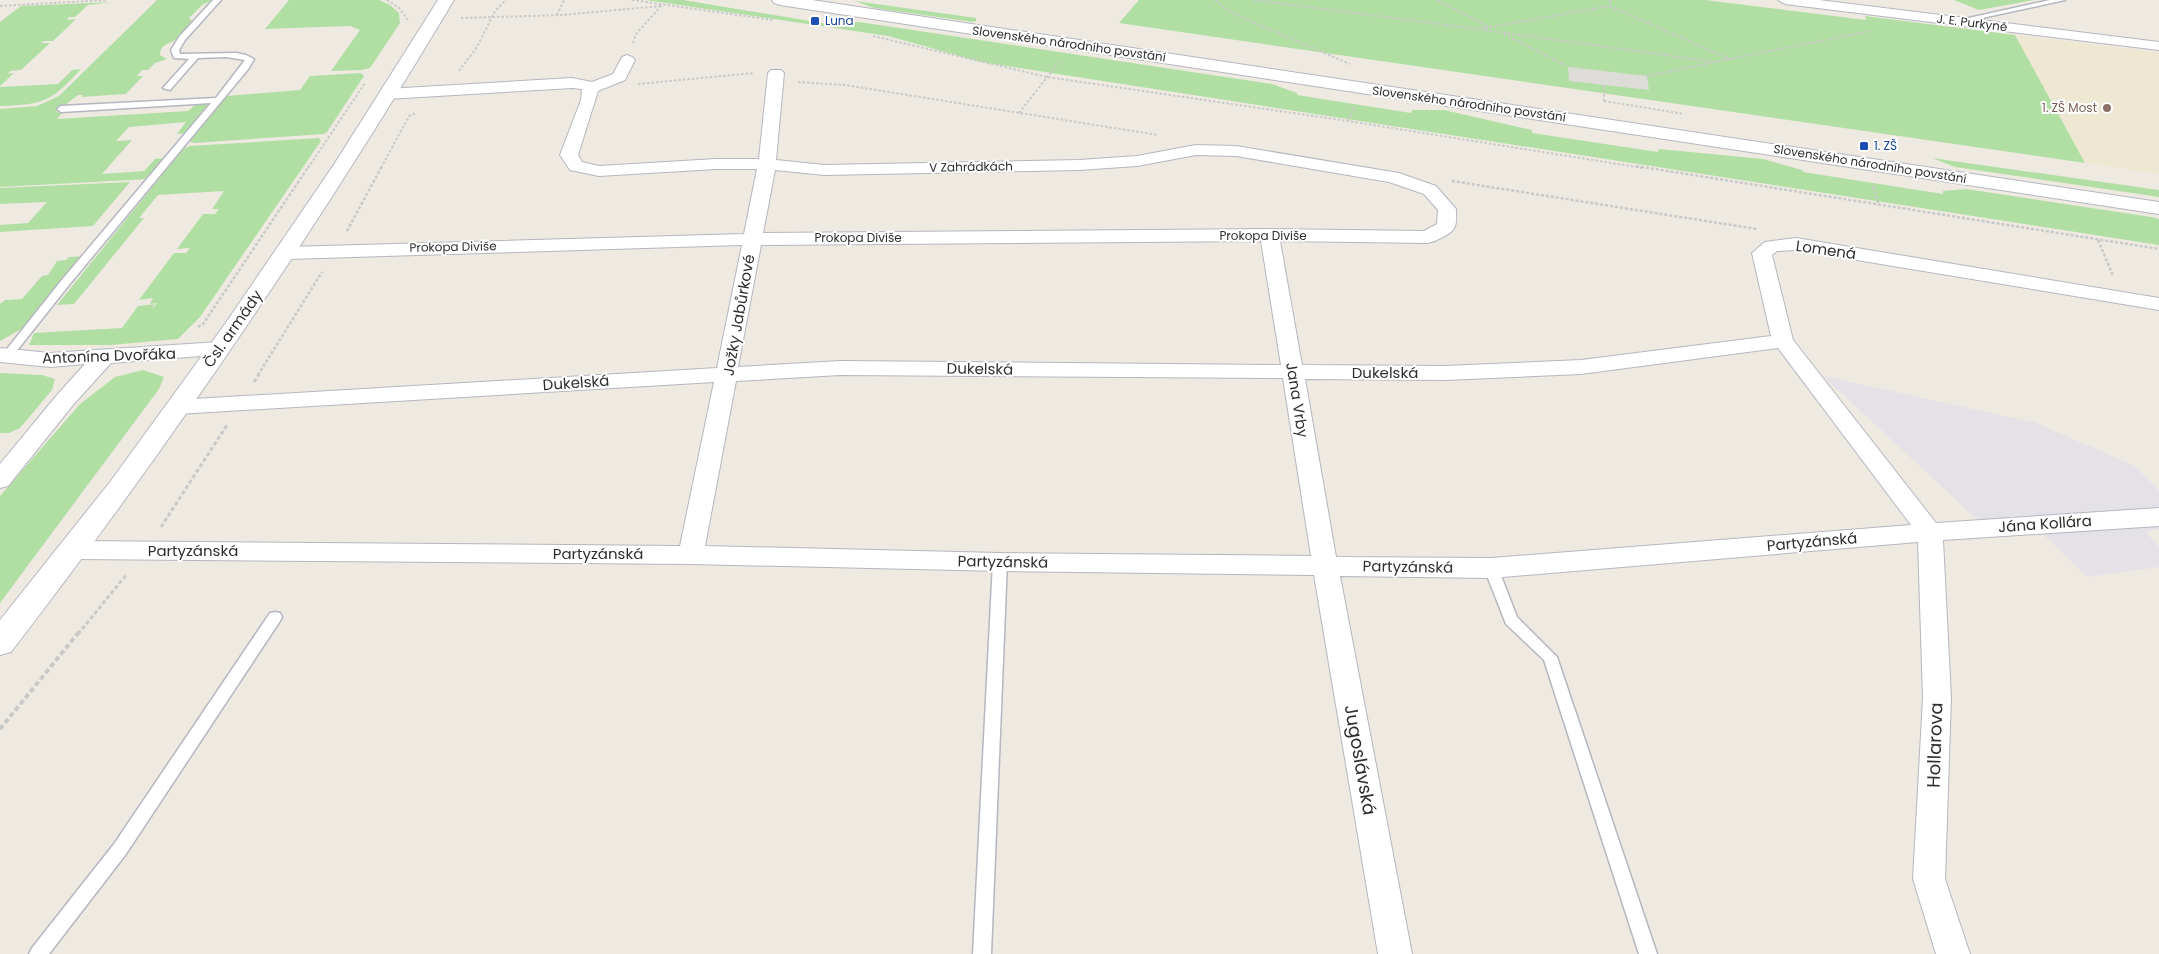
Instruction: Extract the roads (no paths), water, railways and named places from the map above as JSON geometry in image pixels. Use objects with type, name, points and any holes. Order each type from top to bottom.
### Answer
[{"type":"street","name":"Slovenského národního povstání","points":[[780,0],[2159,208]]},
{"type":"street","name":"J. E. Purkyně","points":[[1785,0],[2159,46]]},
{"type":"street","name":"Čsl. armády","points":[[0,643],[75,550],[288,253],[387,94],[447,8]]},
{"type":"street","points":[[387,94],[572,83],[586,85],[591,88],[619,77],[627,60]]},
{"type":"street","name":"Jožky Jabůrkové","points":[[691,555],[768,164],[775,77]]},
{"type":"street","name":"V Zahrádkách","points":[[591,88],[589,100],[569,155],[576,166],[599,172],[716,164],[768,164],[824,170],[1079,165],[1137,161],[1196,150],[1236,151],[1393,176],[1430,190],[1447,209],[1446,226],[1428,237]]},
{"type":"street","name":"Prokopa Diviše","points":[[288,253],[753,239],[1270,235],[1428,237]]},
{"type":"street","name":"Jana Vrby","points":[[1270,235],[1325,566]]},
{"type":"street","name":"Lomená","points":[[1930,532],[1783,341],[1762,253],[1772,246],[1796,244],[2159,304]]},
{"type":"street","name":"Dukelská","points":[[177,407],[728,373],[840,368],[1445,373],[1581,367],[1783,341]]},
{"type":"street","name":"Antonína Dvořáka","points":[[4,355],[50,360],[219,350]]},
{"type":"street","points":[[0,480],[65,400],[104,357]]},
{"type":"street","name":"Jána Kollára","points":[[1930,532],[2159,517]]},
{"type":"street","name":"Partyzánská","points":[[75,550],[691,555],[1000,562],[1491,568],[1930,532]]},
{"type":"street","name":"Hollarova","points":[[1930,532],[1937,698],[1930,879],[1953,954]]},
{"type":"street","name":"Jugoslávská","points":[[1325,566],[1395,954]]},
{"type":"lane","points":[[4,355],[219,100],[250,59],[243,55],[194,58],[177,56],[175,50],[217,0]]},
{"type":"lane","points":[[1959,21],[2061,0]]},
{"type":"lane","points":[[168,88],[194,58]]},
{"type":"lane","points":[[61,109],[219,100]]},
{"type":"lane","points":[[982,954],[1000,562]]},
{"type":"lane","points":[[1491,568],[1511,620],[1550,657],[1648,954]]},
{"type":"lane","points":[[38,954],[120,849],[274,617]]},
{"type":"place","name":"Luna","points":[[815,21]]},
{"type":"place","name":"1. ZŠ Most","points":[[2107,108]]},
{"type":"place","name":"1. ZŠ","points":[[1864,146]]}]
